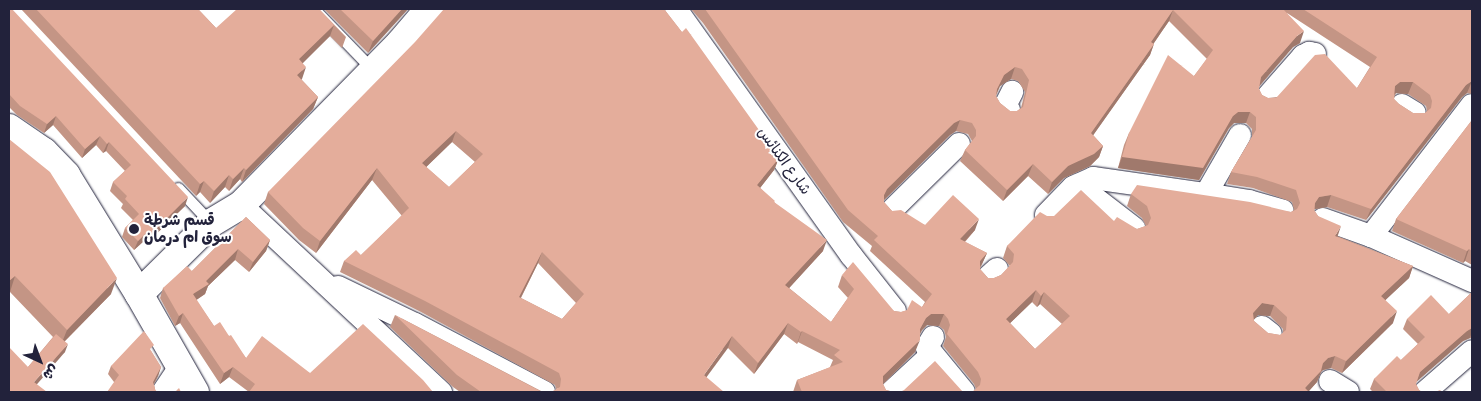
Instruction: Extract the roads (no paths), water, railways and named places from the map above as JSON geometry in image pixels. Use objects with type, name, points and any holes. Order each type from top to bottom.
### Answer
[{"type":"street","points":[[139,294],[211,223],[241,205],[374,70],[429,9]]},
{"type":"street","name":"شارع الكنائس","points":[[676,9],[857,247],[895,311]]},
{"type":"street","points":[[1267,97],[1303,56],[1309,53],[1315,54]]},
{"type":"street","points":[[1371,236],[1445,131],[1472,105]]},
{"type":"street","points":[[9,128],[55,161],[83,201],[196,392]]},
{"type":"street","points":[[1206,194],[1240,135]]},
{"type":"street","points":[[892,210],[959,144]]},
{"type":"street","points":[[1046,215],[1078,179],[1093,178],[1206,194],[1283,211]]},
{"type":"street","points":[[1078,179],[1134,228]]},
{"type":"street","points":[[241,205],[441,392]]},
{"type":"street","points":[[1323,219],[1371,236],[1472,280]]},
{"type":"street","points":[[316,276],[415,324],[544,392]]},
{"type":"street","points":[[891,392],[931,346],[964,392]]},
{"type":"street","points":[[1425,392],[1472,351]]},
{"type":"street","points":[[163,392],[180,367]]},
{"type":"lane","points":[[314,9],[374,70]]},
{"type":"lane","points":[[171,180],[211,223]]},
{"type":"place","name":"قسم شرطة سوق ام درمان","points":[[134,229]]}]
